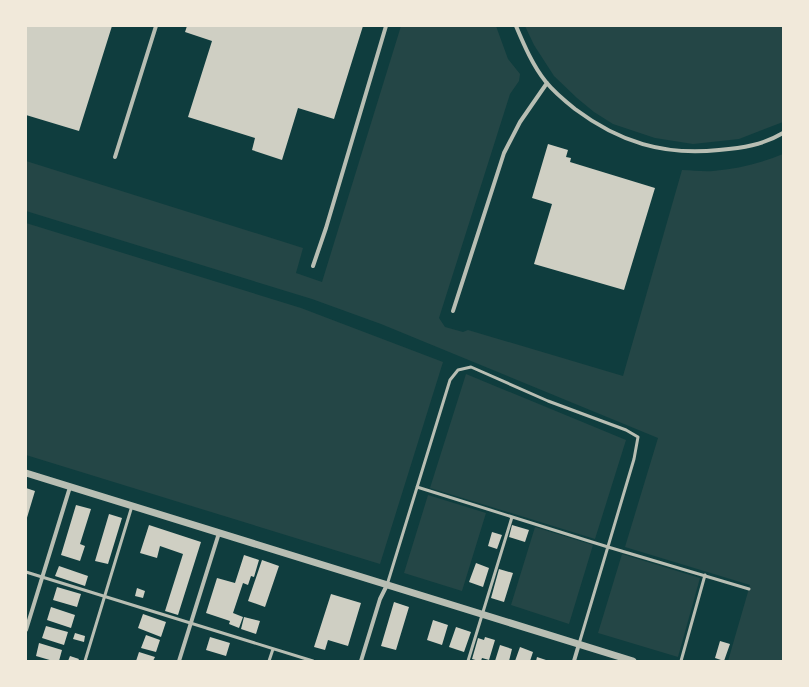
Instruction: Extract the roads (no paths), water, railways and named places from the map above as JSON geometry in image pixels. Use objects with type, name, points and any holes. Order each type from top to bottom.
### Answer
[{"type":"street","points":[[115,157],[156,26]]},
{"type":"street","points":[[313,266],[326,228],[386,26]]},
{"type":"street","points":[[516,26],[538,70],[547,83],[566,102],[592,121],[627,139],[648,146],[689,152],[703,152],[758,144],[783,133]]},
{"type":"street","points":[[454,311],[504,153],[520,122],[547,83]]},
{"type":"street","points":[[26,473],[633,661]]},
{"type":"street","points":[[26,630],[70,487]]},
{"type":"street","points":[[179,661],[219,533]]},
{"type":"street","points":[[361,661],[380,599],[387,585]]},
{"type":"street","points":[[574,661],[579,644]]},
{"type":"lane","points":[[387,585],[450,380],[458,370],[471,367],[548,401],[626,430],[638,437],[634,459],[579,644]]},
{"type":"lane","points":[[417,487],[608,547],[749,589]]},
{"type":"lane","points":[[85,661],[132,506]]},
{"type":"lane","points":[[468,661],[512,517]]},
{"type":"lane","points":[[26,572],[313,661]]},
{"type":"lane","points":[[680,661],[705,575]]},
{"type":"lane","points":[[269,661],[273,649]]}]
